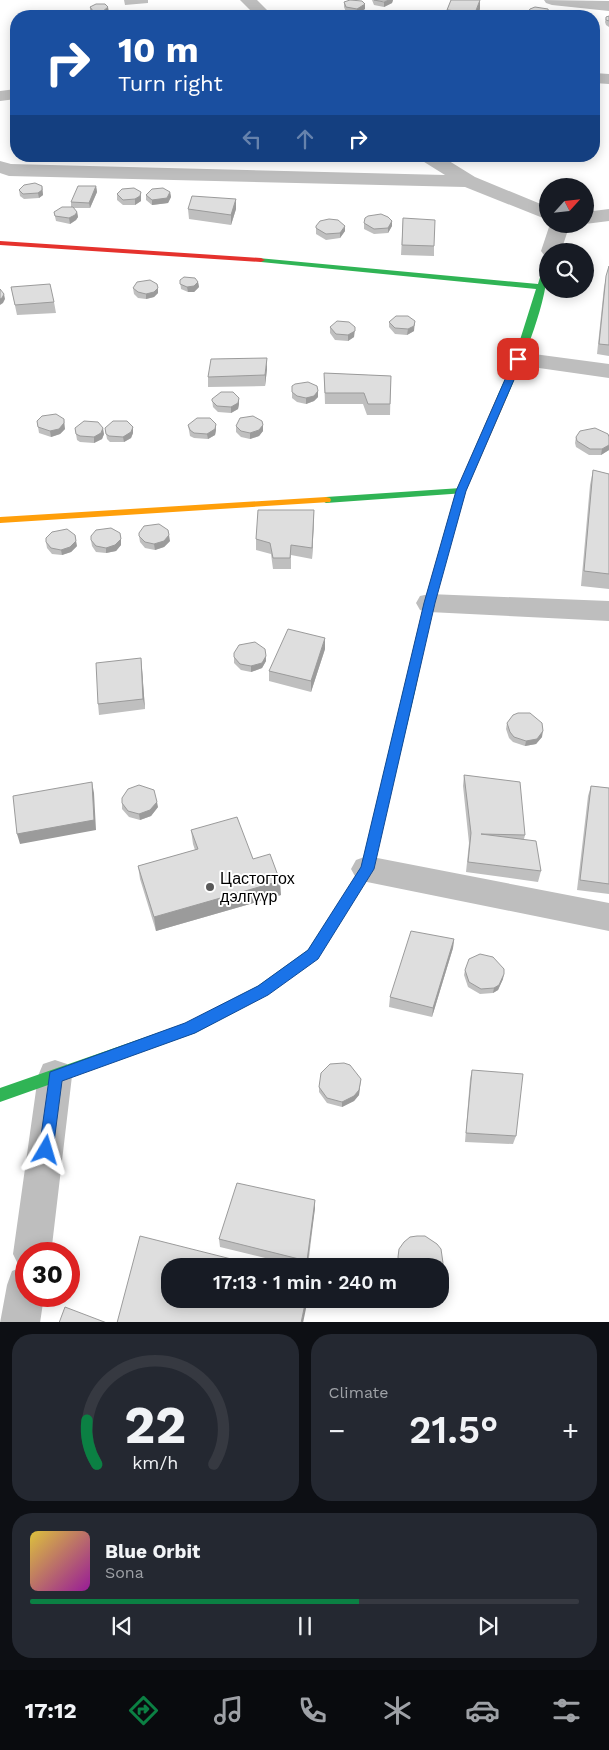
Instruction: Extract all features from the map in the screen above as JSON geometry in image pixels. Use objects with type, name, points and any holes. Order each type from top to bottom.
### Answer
[{"type":"street","points":[[248,0],[259,10]]},
{"type":"street","points":[[552,0],[609,6]]},
{"type":"street","points":[[438,162],[468,181],[539,210]]},
{"type":"street","points":[[0,167],[9,170],[468,181]]},
{"type":"street","points":[[594,217],[609,215]]},
{"type":"street","points":[[0,243],[219,256],[539,288]]},
{"type":"street","points":[[0,1095],[190,1028],[263,990],[313,954],[367,869],[429,603],[461,491],[518,359],[539,291]]},
{"type":"street","points":[[518,359],[609,371]]},
{"type":"street","points":[[0,520],[461,491]]},
{"type":"street","points":[[429,603],[609,611]]},
{"type":"street","points":[[367,869],[609,916]]},
{"type":"street","points":[[34,1242],[55,1076]]},
{"type":"street","points":[[20,1322],[22,1307]]},
{"type":"building","points":[[350,0],[362,1],[365,4],[357,9],[346,7],[344,2]]},
{"type":"building","points":[[451,0],[480,0],[476,10],[447,10]]},
{"type":"building","points":[[96,4],[105,4],[108,7],[104,10],[92,10],[90,7]]},
{"type":"building","points":[[535,7],[548,10],[529,10]]},
{"type":"building","points":[[35,183],[42,186],[42,190],[38,193],[23,194],[19,190],[24,185]]},
{"type":"building","points":[[78,186],[96,186],[89,203],[71,202]]},
{"type":"building","points":[[134,188],[141,192],[140,196],[135,199],[123,200],[117,194],[122,189]]},
{"type":"building","points":[[163,188],[170,192],[167,198],[152,200],[146,195],[152,189]]},
{"type":"building","points":[[192,196],[236,199],[231,215],[188,209]]},
{"type":"building","points":[[62,207],[73,207],[77,212],[69,218],[55,216],[54,212]]},
{"type":"building","points":[[381,214],[392,221],[388,228],[374,229],[364,223],[365,218],[368,216]]},
{"type":"building","points":[[403,218],[435,220],[434,246],[402,245]]},
{"type":"building","points":[[338,220],[345,226],[340,233],[326,234],[316,228],[320,221]]},
{"type":"building","points":[[609,266],[609,345],[599,344],[606,276]]},
{"type":"building","points":[[184,277],[195,278],[198,282],[194,286],[187,287],[180,284],[180,280]]},
{"type":"building","points":[[150,280],[157,284],[158,288],[154,292],[146,294],[138,292],[133,288],[137,282]]},
{"type":"building","points":[[50,284],[54,302],[15,305],[11,287]]},
{"type":"building","points":[[0,289],[4,294],[0,299]]},
{"type":"building","points":[[396,316],[408,316],[415,321],[414,326],[408,329],[395,328],[389,322]]},
{"type":"building","points":[[337,321],[349,322],[355,327],[355,331],[348,335],[336,334],[330,327]]},
{"type":"building","points":[[267,358],[265,375],[208,377],[211,359]]},
{"type":"building","points":[[324,373],[391,376],[390,404],[368,404],[364,393],[325,393]]},
{"type":"building","points":[[308,382],[317,386],[318,391],[314,396],[306,398],[297,396],[292,392],[292,386],[295,384]]},
{"type":"building","points":[[221,392],[233,392],[239,398],[238,403],[231,407],[217,406],[212,399]]},
{"type":"building","points":[[56,414],[64,419],[64,423],[59,429],[50,431],[38,427],[37,421],[42,416]]},
{"type":"building","points":[[253,416],[262,421],[263,425],[259,430],[250,433],[241,431],[236,426],[240,418]]},
{"type":"building","points":[[197,418],[210,418],[216,424],[215,429],[207,434],[194,433],[188,425]]},
{"type":"building","points":[[84,421],[98,422],[103,428],[101,433],[94,437],[76,434],[75,428]]},
{"type":"building","points":[[113,421],[127,421],[133,427],[131,432],[123,437],[109,436],[106,434],[105,428]]},
{"type":"building","points":[[595,428],[608,434],[609,445],[602,449],[590,449],[577,441],[576,437],[580,431]]},
{"type":"building","points":[[593,470],[609,474],[609,574],[584,571]]},
{"type":"building","points":[[258,510],[314,510],[312,548],[291,545],[290,558],[273,558],[270,543],[256,539]]},
{"type":"building","points":[[159,524],[168,530],[169,535],[164,541],[154,544],[145,542],[139,536],[144,526]]},
{"type":"building","points":[[111,528],[120,533],[121,539],[115,545],[106,548],[96,546],[91,540],[91,536],[96,530]]},
{"type":"building","points":[[67,529],[75,535],[76,541],[70,547],[61,550],[51,548],[46,542],[46,538],[52,532]]},
{"type":"building","points":[[288,629],[325,638],[311,681],[269,671]]},
{"type":"building","points":[[255,642],[265,649],[266,656],[262,663],[251,666],[240,664],[234,657],[234,653],[239,645]]},
{"type":"building","points":[[141,658],[143,699],[98,704],[96,663]]},
{"type":"building","points":[[530,713],[542,723],[543,731],[537,739],[526,741],[514,737],[510,732],[507,723],[513,715]]},
{"type":"building","points":[[464,775],[520,782],[525,835],[481,834],[536,841],[541,871],[468,862],[471,833]]},
{"type":"building","points":[[92,782],[94,820],[17,834],[13,796]]},
{"type":"building","points":[[139,785],[154,790],[157,802],[150,810],[139,814],[128,811],[122,803],[122,798],[128,789]]},
{"type":"building","points":[[591,786],[609,788],[609,884],[580,880]]},
{"type":"building","name":"Цастогтох дэлгүүр","points":[[237,817],[253,859],[270,854],[280,881],[154,917],[138,866],[198,849],[191,830]]},
{"type":"building","points":[[411,931],[454,939],[433,1008],[390,997]]},
{"type":"building","points":[[480,954],[493,957],[504,969],[499,985],[494,988],[481,989],[469,982],[465,970],[469,959]]},
{"type":"building","points":[[344,1063],[350,1065],[361,1079],[359,1090],[354,1096],[342,1102],[327,1098],[319,1087],[321,1073],[330,1064]]},
{"type":"building","points":[[472,1070],[523,1074],[516,1136],[466,1133]]},
{"type":"building","points":[[237,1183],[315,1200],[307,1258],[295,1258],[219,1239]]},
{"type":"building","points":[[140,1236],[227,1258],[161,1258],[161,1308],[304,1308],[301,1322],[117,1322]]},
{"type":"building","points":[[425,1236],[441,1249],[442,1258],[398,1258],[399,1249],[410,1237]]},
{"type":"building","points":[[65,1307],[104,1322],[59,1322]]},
{"type":"traffic: fast","points":[[261,260],[539,287]]},
{"type":"traffic: fast","points":[[502,397],[519,359],[539,293]]},
{"type":"traffic: fast","points":[[326,500],[461,491]]},
{"type":"traffic: fast","points":[[0,1095],[190,1028],[263,990],[313,954],[367,869],[410,687]]},
{"type":"traffic: slow","points":[[410,687],[429,603],[461,491],[502,397]]},
{"type":"traffic: slow","points":[[0,520],[326,500]]},
{"type":"traffic: jam","points":[[0,243],[261,260]]},
{"type":"place","name":"Цастогтох дэлгүүр","points":[[210,887]]},
{"type":"route","points":[[46,1150],[55,1076],[190,1028],[263,990],[313,954],[367,869],[429,603],[461,491],[518,359]]}]
